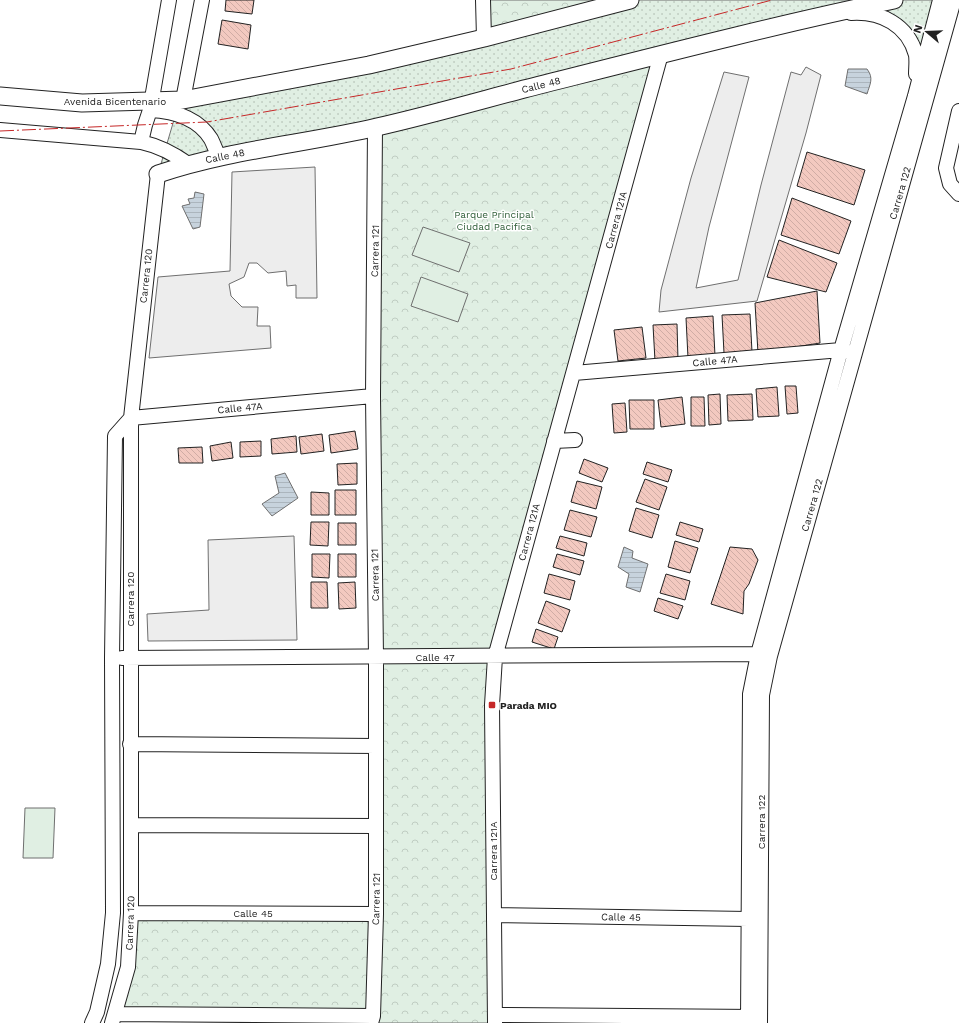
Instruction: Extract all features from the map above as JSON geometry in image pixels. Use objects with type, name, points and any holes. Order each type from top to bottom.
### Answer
[{"type":"main road","points":[[183,100],[369,65],[484,38],[630,0]]},
{"type":"main road","name":"Calle 48","points":[[158,174],[188,164],[219,157],[375,128],[661,54],[821,15],[894,0]]},
{"type":"main road","name":"Avenida Bicentenario","points":[[0,96],[82,103],[151,106],[183,100]]},
{"type":"street","points":[[141,142],[151,106],[169,0]]},
{"type":"street","points":[[183,100],[202,0]]},
{"type":"street","points":[[483,0],[484,38]]},
{"type":"street","name":"Carrera 122","points":[[754,1020],[764,655],[841,350],[915,96],[940,0]]},
{"type":"street","name":"Carrera 122","points":[[754,1020],[748,919],[750,694],[764,655],[855,354],[954,0]]},
{"type":"street","points":[[821,15],[865,12],[881,16],[900,27],[910,40],[916,56],[915,96]]},
{"type":"street","name":"Carrera 121A","points":[[495,1019],[492,705],[495,656],[661,54]]},
{"type":"street","points":[[151,106],[176,113],[197,124],[210,139],[219,157]]},
{"type":"street","points":[[955,189],[946,168],[959,112]]},
{"type":"street","name":"Carrera 121","points":[[372,1019],[376,914],[376,657],[373,396],[375,128]]},
{"type":"street","points":[[0,130],[141,142],[157,146],[175,154],[188,164]]},
{"type":"street","name":"Carrera 120","points":[[114,1018],[128,967],[131,913],[131,418],[158,174]]},
{"type":"street","name":"Calle 47A","points":[[574,374],[841,350],[855,354]]},
{"type":"street","name":"Calle 47A","points":[[131,418],[373,396]]},
{"type":"street","name":"Carrera 120","points":[[92,1023],[97,1012],[108,964],[113,913],[112,658],[116,436],[131,418]]},
{"type":"street","points":[[554,441],[576,440]]},
{"type":"street","name":"Calle 47","points":[[112,658],[764,655]]},
{"type":"street","points":[[130,744],[376,746]]},
{"type":"street","points":[[131,825],[376,826]]},
{"type":"street","name":"Calle 45","points":[[131,913],[376,914]]},
{"type":"street","name":"Calle 45","points":[[494,915],[748,919]]},
{"type":"street","points":[[114,1018],[372,1019]]},
{"type":"street","points":[[495,1019],[754,1020]]},
{"type":"green space","points":[[483,0],[630,0],[484,38]]},
{"type":"green space","points":[[630,0],[940,0],[915,96],[910,40],[865,12],[158,174],[176,113],[183,100]]},
{"type":"green space","name":"Parque Principal Ciudad Pacifica","points":[[661,54],[495,657],[495,1023],[371,1023],[116,1014],[131,913],[376,914],[375,127]]},
{"type":"green space","points":[[423,227],[470,243],[459,272],[412,255]]},
{"type":"green space","points":[[421,277],[468,294],[458,322],[411,306]]},
{"type":"green space","points":[[25,808],[55,808],[53,858],[23,858]]},
{"type":"shaded area","points":[[806,67],[821,75],[806,133],[757,301],[659,312],[661,290],[691,178],[724,72],[749,77],[709,227],[696,288],[738,280],[791,72],[801,75]]},
{"type":"shaded area","points":[[848,69],[867,69],[871,78],[867,94],[845,86]]},
{"type":"shaded area","points":[[315,167],[317,298],[296,298],[296,285],[287,286],[286,271],[268,273],[257,263],[249,263],[244,277],[229,284],[231,296],[242,307],[258,307],[257,326],[270,326],[271,348],[149,358],[158,277],[230,271],[232,172]]},
{"type":"shaded area","points":[[195,192],[204,194],[200,227],[193,229],[182,206],[190,204],[188,199],[194,198]]},
{"type":"shaded area","points":[[285,473],[298,498],[272,516],[262,504],[279,493],[275,476]]},
{"type":"shaded area","points":[[294,536],[297,640],[148,641],[147,614],[209,610],[208,540]]},
{"type":"shaded area","points":[[624,547],[633,551],[632,558],[648,564],[640,592],[626,587],[629,574],[618,567]]},
{"type":"building","points":[[226,0],[254,0],[252,14],[225,11]]},
{"type":"building","points":[[222,20],[251,25],[248,49],[218,44]]},
{"type":"building","points":[[807,152],[865,170],[854,205],[797,186]]},
{"type":"building","points":[[792,198],[851,221],[839,254],[781,235]]},
{"type":"building","points":[[779,240],[837,263],[826,292],[767,277]]},
{"type":"building","points":[[817,291],[820,343],[758,353],[755,303]]},
{"type":"building","points":[[750,314],[752,352],[724,353],[722,315]]},
{"type":"building","points":[[713,316],[715,356],[688,358],[686,318]]},
{"type":"building","points":[[677,324],[678,360],[655,361],[653,325]]},
{"type":"building","points":[[642,327],[646,358],[618,361],[614,330]]},
{"type":"building","points":[[785,386],[796,386],[798,413],[787,414]]},
{"type":"building","points":[[777,387],[779,416],[758,417],[756,389]]},
{"type":"building","points":[[720,394],[721,424],[709,425],[708,395]]},
{"type":"building","points":[[752,394],[753,420],[728,421],[727,395]]},
{"type":"building","points":[[682,397],[685,424],[661,427],[658,400]]},
{"type":"building","points":[[691,397],[704,397],[705,426],[691,426]]},
{"type":"building","points":[[629,400],[654,400],[654,429],[630,429]]},
{"type":"building","points":[[625,403],[627,432],[614,433],[612,404]]},
{"type":"building","points":[[355,431],[358,449],[331,453],[329,435]]},
{"type":"building","points":[[322,434],[324,451],[301,454],[299,437]]},
{"type":"building","points":[[296,436],[297,452],[272,454],[271,439]]},
{"type":"building","points":[[261,441],[261,456],[240,457],[240,442]]},
{"type":"building","points":[[231,442],[233,458],[212,461],[210,446]]},
{"type":"building","points":[[202,447],[203,463],[179,463],[178,448]]},
{"type":"building","points":[[584,459],[608,468],[602,482],[579,473]]},
{"type":"building","points":[[647,462],[672,470],[668,482],[643,474]]},
{"type":"building","points":[[357,463],[357,484],[338,485],[337,464]]},
{"type":"building","points":[[645,479],[667,487],[659,510],[636,502]]},
{"type":"building","points":[[577,481],[602,487],[596,509],[571,502]]},
{"type":"building","points":[[335,490],[356,490],[356,515],[335,515]]},
{"type":"building","points":[[311,492],[329,493],[329,515],[311,515]]},
{"type":"building","points":[[636,508],[659,515],[652,538],[629,531]]},
{"type":"building","points":[[570,510],[597,517],[591,537],[564,530]]},
{"type":"building","points":[[311,522],[329,522],[328,546],[310,545]]},
{"type":"building","points":[[680,522],[703,529],[699,542],[676,535]]},
{"type":"building","points":[[338,523],[356,523],[356,545],[338,545]]},
{"type":"building","points":[[560,536],[587,543],[584,556],[556,548]]},
{"type":"building","points":[[675,541],[698,548],[690,573],[668,567]]},
{"type":"building","points":[[730,547],[752,549],[758,560],[749,584],[744,591],[743,614],[711,604]]},
{"type":"building","points":[[312,554],[330,554],[329,578],[312,577]]},
{"type":"building","points":[[338,554],[356,554],[356,577],[338,577]]},
{"type":"building","points":[[557,554],[584,561],[580,575],[553,567]]},
{"type":"building","points":[[549,574],[575,581],[570,600],[544,593]]},
{"type":"building","points":[[666,574],[690,581],[685,600],[660,593]]},
{"type":"building","points":[[311,582],[327,582],[328,608],[311,608]]},
{"type":"building","points":[[355,582],[356,608],[339,609],[338,583]]},
{"type":"building","points":[[658,598],[683,606],[678,619],[654,611]]},
{"type":"building","points":[[546,601],[570,610],[562,632],[538,623]]},
{"type":"building","points":[[536,629],[558,637],[554,649],[532,642]]},
{"type":"power","points":[[0,131],[207,122],[511,69],[772,0]]},
{"type":"place","name":"Parada MIO","points":[[492,705]]}]
